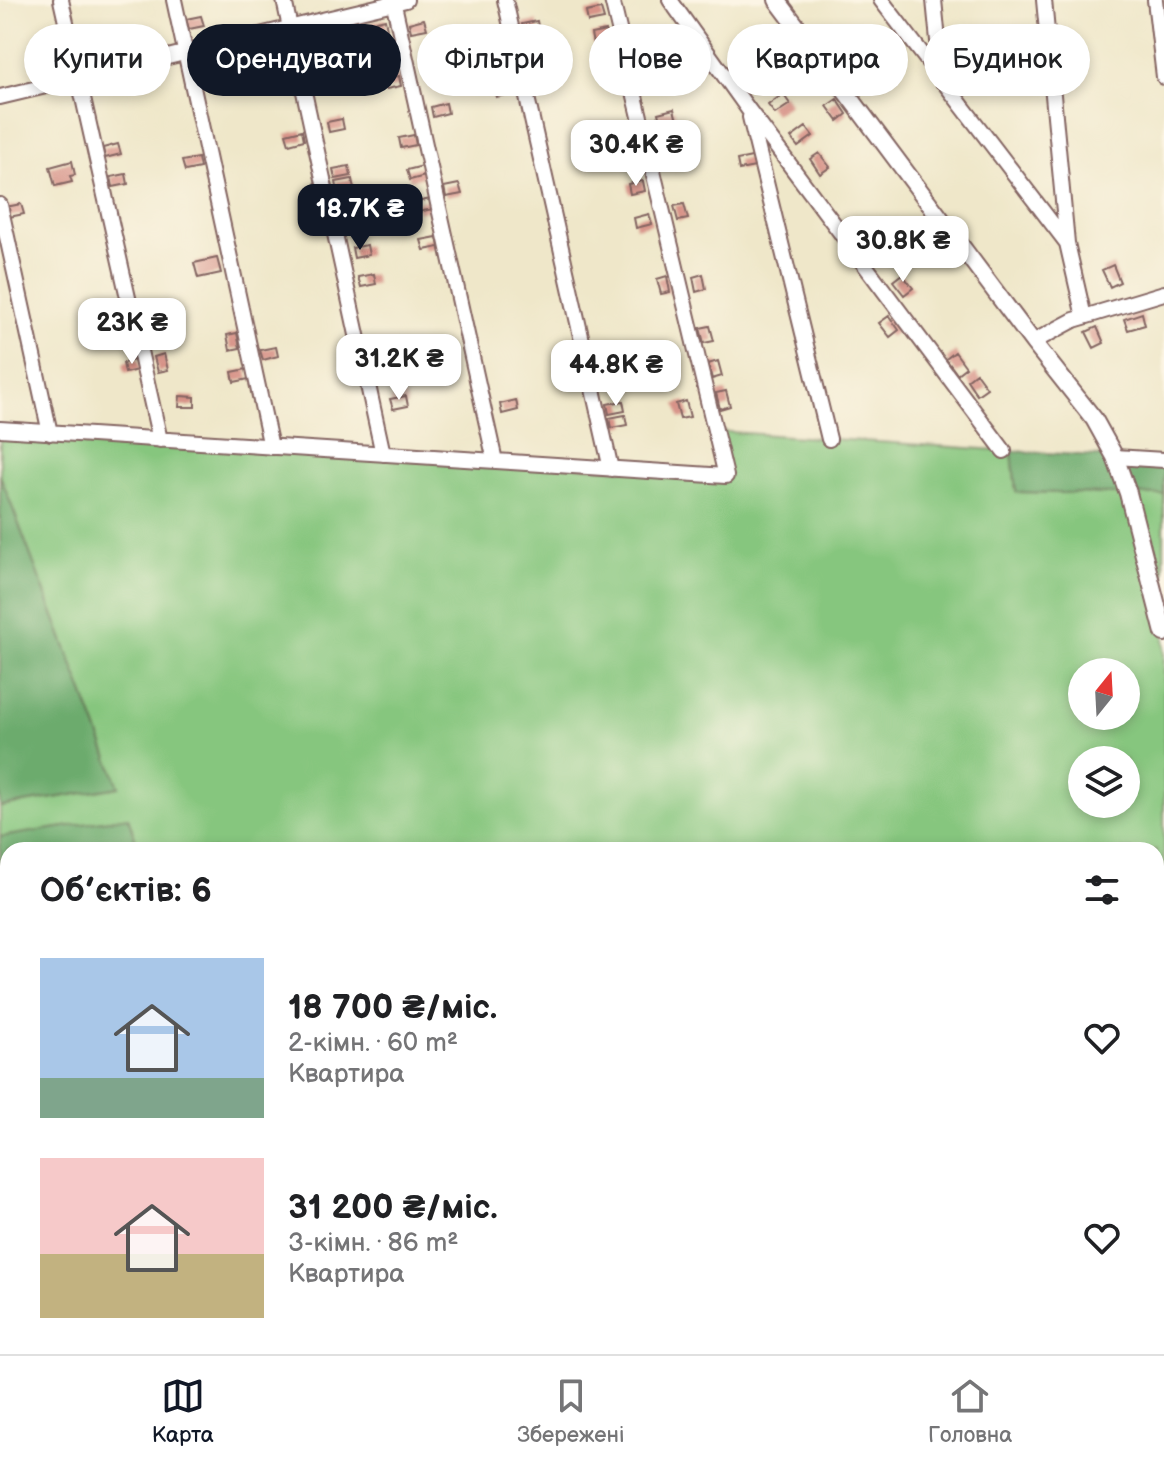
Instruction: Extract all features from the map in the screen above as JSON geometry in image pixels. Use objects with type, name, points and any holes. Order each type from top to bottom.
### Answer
[{"type":"street","points":[[61,0],[67,24]]},
{"type":"street","points":[[171,56],[187,52],[174,0]]},
{"type":"street","points":[[284,0],[290,24]]},
{"type":"street","points":[[505,0],[611,469]]},
{"type":"street","points":[[0,429],[726,476],[612,0]]},
{"type":"street","points":[[670,0],[1004,451]]},
{"type":"street","points":[[777,0],[1094,419],[1115,457],[1128,493],[1164,633]]},
{"type":"street","points":[[881,0],[924,56]]},
{"type":"street","points":[[934,0],[937,24]]},
{"type":"street","points":[[1044,0],[1067,243],[1084,317]]},
{"type":"street","points":[[1155,0],[1164,77]]},
{"type":"street","points":[[303,24],[398,1],[495,461]]},
{"type":"street","points":[[0,97],[24,91]]},
{"type":"street","points":[[84,96],[160,440]]},
{"type":"street","points":[[196,96],[271,447]]},
{"type":"street","points":[[306,96],[383,454]]},
{"type":"street","points":[[954,96],[1067,243]]},
{"type":"street","points":[[748,109],[829,439]]},
{"type":"street","points":[[0,205],[50,433]]},
{"type":"street","points":[[1033,342],[1084,317],[1164,293]]},
{"type":"street","points":[[1115,457],[1164,460]]},
{"type":"green space","points":[[0,429],[725,476],[715,431],[1012,451],[1016,492],[1164,495],[1164,842],[136,842],[128,817],[0,837],[0,807],[119,787],[0,475]]},
{"type":"green space","points":[[1012,451],[1164,460],[1164,495],[1016,492]]},
{"type":"green space","points":[[0,475],[119,787],[0,807]]},
{"type":"green space","points":[[128,817],[136,842],[0,842],[0,837]]},
{"type":"building","points":[[601,9],[604,19],[588,22],[586,12]]},
{"type":"building","points":[[201,16],[203,24],[188,24],[186,19]]},
{"type":"building","points":[[385,19],[386,24],[369,24]]},
{"type":"building","points":[[424,19],[426,24],[417,24],[417,31],[411,32],[409,23]]},
{"type":"building","points":[[780,96],[784,96],[790,104],[775,114],[768,105]]},
{"type":"building","points":[[837,99],[847,114],[838,121],[827,106]]},
{"type":"building","points":[[446,103],[448,113],[433,117],[431,107]]},
{"type":"building","points":[[674,109],[680,133],[664,137],[658,113]]},
{"type":"building","points":[[342,119],[344,129],[329,132],[327,122]]},
{"type":"building","points":[[806,127],[813,136],[798,147],[791,138]]},
{"type":"building","points":[[302,130],[304,140],[289,144],[286,134]]},
{"type":"building","points":[[414,135],[416,145],[401,148],[399,138]]},
{"type":"building","points":[[118,144],[121,154],[105,158],[103,148]]},
{"type":"building","points":[[674,147],[676,157],[660,160],[658,150]]},
{"type":"building","points":[[819,153],[830,167],[820,174],[810,159]]},
{"type":"building","points":[[752,157],[755,167],[739,170],[737,160]]},
{"type":"building","points":[[198,158],[200,168],[185,171],[182,161]]},
{"type":"building","points":[[72,161],[75,175],[70,176],[72,182],[55,186],[50,167]]},
{"type":"building","points":[[349,166],[351,176],[335,179],[333,169]]},
{"type":"building","points":[[423,166],[425,176],[410,180],[407,170]]},
{"type":"building","points":[[126,174],[128,184],[113,187],[111,177]]},
{"type":"building","points":[[352,179],[354,189],[338,192],[336,182]]},
{"type":"building","points":[[643,181],[645,191],[630,194],[628,184]]},
{"type":"building","points":[[459,184],[462,194],[446,197],[444,187]]},
{"type":"building","points":[[431,199],[433,209],[418,212],[416,202]]},
{"type":"building","points":[[21,204],[24,214],[9,217],[6,207]]},
{"type":"building","points":[[684,204],[688,219],[678,221],[674,206]]},
{"type":"building","points":[[649,214],[652,224],[636,228],[634,218]]},
{"type":"building","points":[[437,237],[439,247],[424,250],[421,240]]},
{"type":"building","points":[[367,245],[369,255],[354,258],[352,248]]},
{"type":"building","points":[[217,258],[221,273],[198,278],[194,263]]},
{"type":"building","points":[[1113,265],[1120,282],[1110,287],[1102,270]]},
{"type":"building","points":[[374,274],[376,284],[361,287],[358,277]]},
{"type":"building","points":[[703,274],[706,289],[696,292],[693,277]]},
{"type":"building","points":[[902,274],[913,288],[904,295],[893,281]]},
{"type":"building","points":[[667,276],[670,292],[661,294],[657,279]]},
{"type":"building","points":[[1142,313],[1145,325],[1128,330],[1124,319]]},
{"type":"building","points":[[889,316],[899,330],[890,337],[879,323]]},
{"type":"building","points":[[710,326],[714,341],[704,343],[700,328]]},
{"type":"building","points":[[1097,327],[1104,343],[1094,348],[1086,332]]},
{"type":"building","points":[[237,333],[240,348],[230,350],[227,335]]},
{"type":"building","points":[[276,347],[278,356],[263,360],[260,350]]},
{"type":"building","points":[[955,352],[966,367],[957,374],[946,359]]},
{"type":"building","points":[[164,354],[168,370],[158,372],[154,357]]},
{"type":"building","points":[[614,358],[617,368],[601,371],[599,361]]},
{"type":"building","points":[[138,359],[141,369],[125,373],[123,363]]},
{"type":"building","points":[[575,361],[577,371],[562,374],[559,364]]},
{"type":"building","points":[[718,361],[722,376],[712,379],[708,364]]},
{"type":"building","points":[[396,364],[398,374],[383,378],[380,368]]},
{"type":"building","points":[[247,369],[249,379],[234,382],[232,372]]},
{"type":"building","points":[[976,373],[987,388],[977,395],[967,380]]},
{"type":"building","points":[[726,391],[730,406],[720,409],[716,393]]},
{"type":"building","points":[[180,396],[195,397],[195,407],[179,407]]},
{"type":"building","points":[[406,396],[408,406],[393,409],[390,399]]},
{"type":"building","points":[[516,400],[518,410],[502,414],[500,404]]},
{"type":"building","points":[[623,401],[625,411],[609,414],[607,404]]},
{"type":"building","points":[[686,401],[690,417],[680,419],[676,404]]},
{"type":"building","points":[[625,415],[627,425],[611,428],[609,418]]}]
